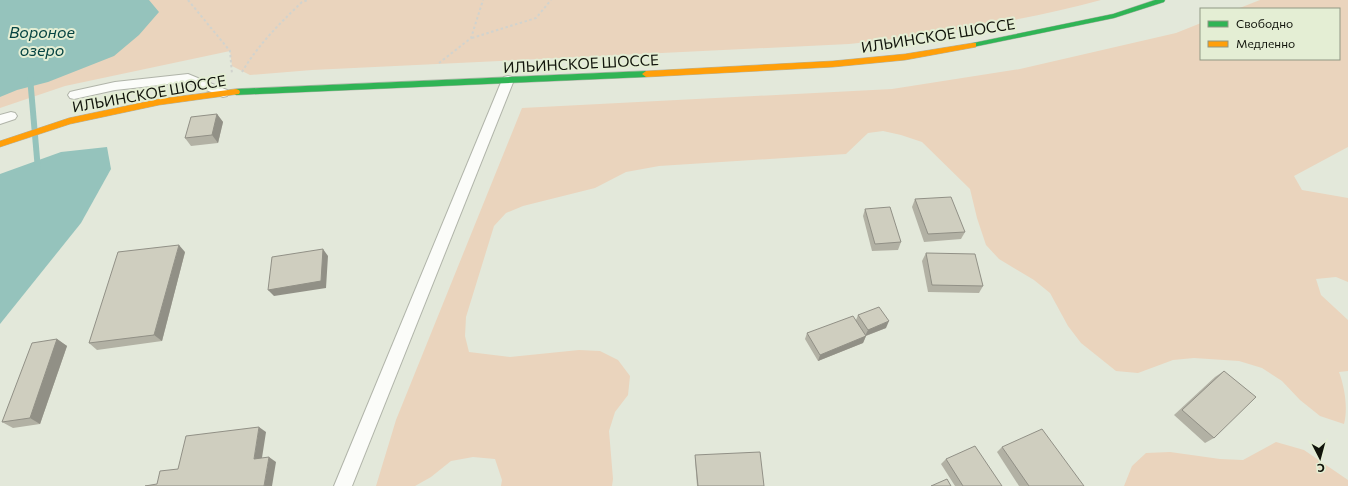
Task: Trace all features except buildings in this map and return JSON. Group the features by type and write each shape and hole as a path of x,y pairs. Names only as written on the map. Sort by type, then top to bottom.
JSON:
{"main road":[{"name":"ИЛЬИНСКОЕ ШОССЕ","path":"0,144 69,121 159,102 227,92 833,64 905,57 1012,38 1114,16 1162,0"}],"lane":[{"path":"74,95 115,86 188,78 227,92"},
{"path":"343,486 508,80"}],"path":[{"path":"188,0 230,51 227,92"},
{"path":"227,92 266,37 302,2 308,0"},
{"path":"471,38 483,0"},
{"path":"409,84 457,50 471,38 536,18 551,0"}],"shaded area":[{"path":"0,0 1101,0 1039,15 976,27 849,44 312,70 250,75 232,66 230,51 65,86 0,108"},
{"path":"1260,0 1348,0 1348,147 1294,176 1302,190 1348,198 1348,282 1336,277 1316,279 1321,295 1348,320 1348,371 1339,372 1345,398 1346,412 1344,424 1320,416 1300,400 1282,381 1262,368 1239,361 1194,358 1173,360 1138,373 1116,371 1081,343 1068,326 1050,293 1034,280 999,259 986,245 977,218 970,189 922,142 883,131 868,133 846,154 659,166 626,172 595,188 523,206 506,213 494,226 466,317 465,336 469,352 510,357 579,350 600,351 618,360 630,376 628,395 615,412 609,431 613,479 612,486 501,486 502,480 495,459 473,457 451,461 431,477 415,486 376,486 396,420 522,108 892,89 1020,69 1176,33 1200,23 1200,60 1340,60 1340,8 1240,8"},
{"path":"1276,442 1304,450 1348,480 1348,486 1124,486 1132,466 1146,453 1170,452 1220,459 1243,460"}],"water":[{"name":"Вороное озеро","path":"0,0 149,0 159,12 139,35 114,56 48,82 17,90 0,97"},
{"path":"107,147 111,169 81,223 0,324 0,174 61,152"}],"waterway":[{"path":"30,77 38,170"}],"traffic: fast":[{"path":"973,45 1114,16 1162,0"},
{"path":"236,92 646,74"}],"traffic: slow":[{"path":"646,74 833,64 905,57 973,45"},
{"path":"0,144 69,121 159,102 236,92"}]}
